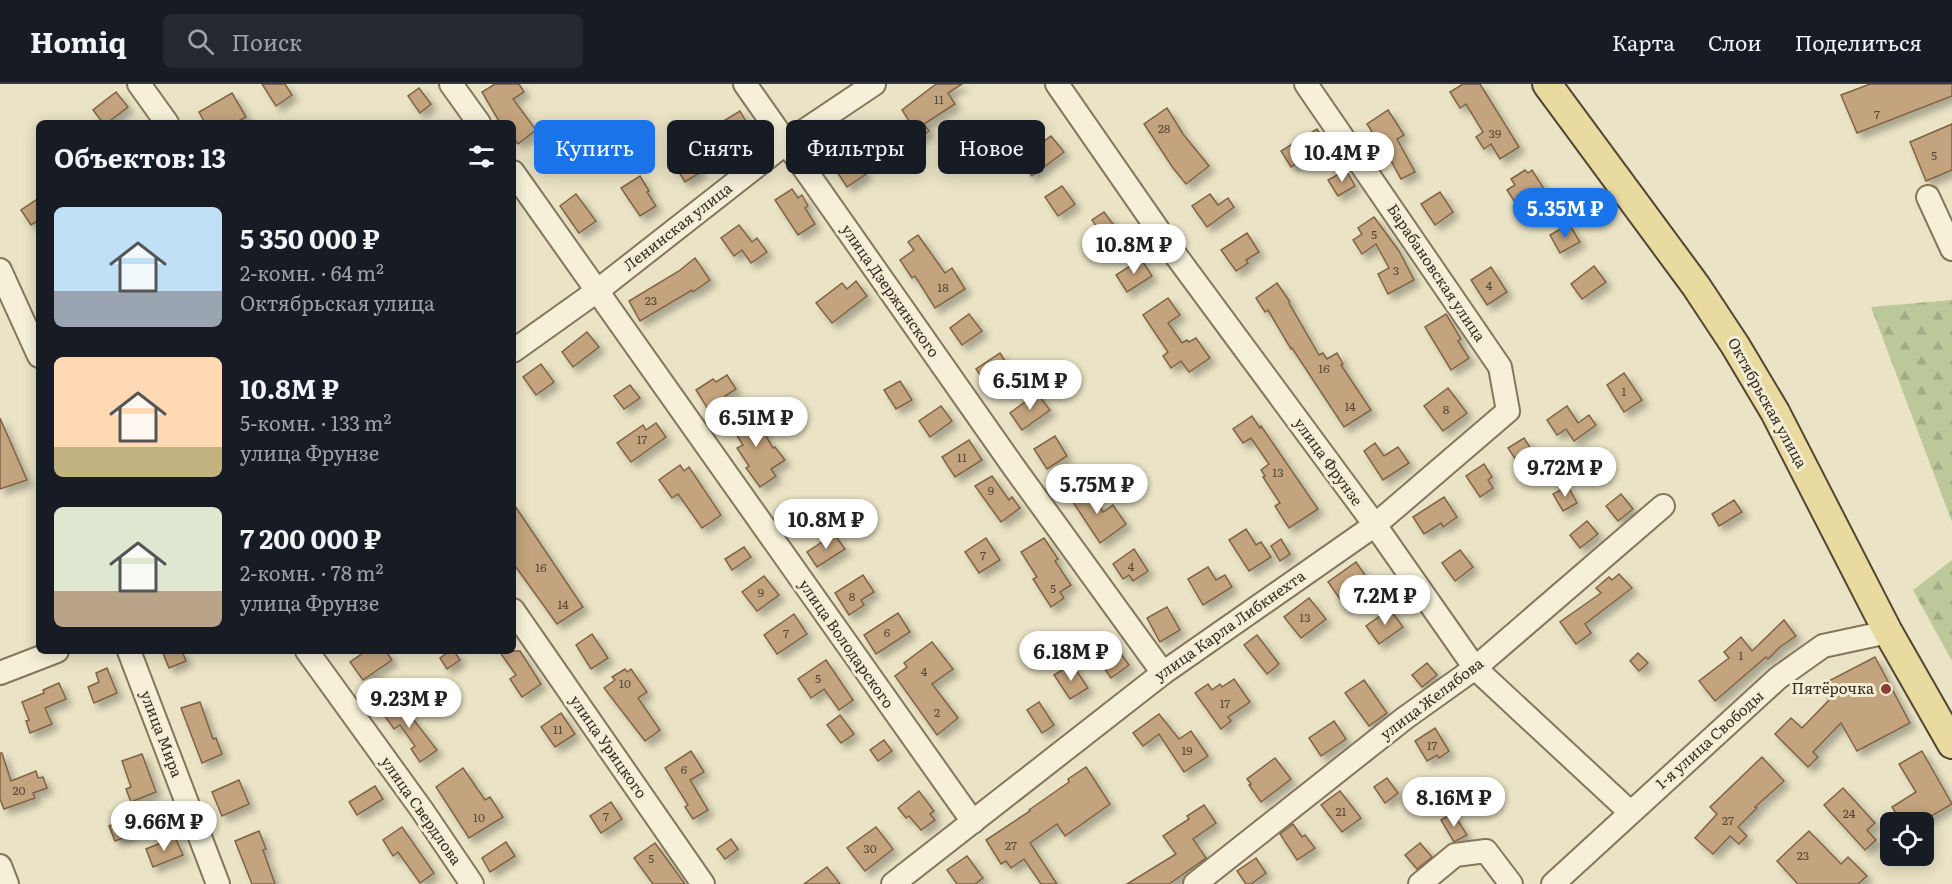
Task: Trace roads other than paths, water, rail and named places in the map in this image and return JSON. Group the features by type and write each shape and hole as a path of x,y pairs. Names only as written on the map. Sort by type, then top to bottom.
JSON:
{"main road":[{"name":"Октябрьская улица","path":"1553,86 1736,345 1775,412 1888,632 1952,744"}],"street":[{"path":"139,84 165,120"},
{"path":"451,84 477,120"},
{"name":"улица Дзержинского","path":"745,84 786,143"},
{"name":"Ленинская улица","path":"820,120 874,84"},
{"name":"улица Фрунзе","path":"1057,84 1178,257 1374,525 1475,668 1630,812"},
{"name":"Барабановская улица","path":"1306,84 1500,367 1508,411"},
{"name":"Ленинская улица","path":"516,349 597,291 786,143"},
{"name":"улица Дзержинского","path":"808,174 1013,466 1163,673"},
{"name":"улица Володарского","path":"516,176 973,822"},
{"path":"1928,197 1952,249"},
{"path":"0,270 36,349"},
{"name":"улица Карла Либкнехта","path":"893,884 1163,673 1374,525 1508,411"},
{"name":"улица Желябова","path":"1195,884 1405,718 1475,668 1663,507"},
{"name":"улица Урицкого","path":"516,614 703,884"},
{"name":"1-я улица Свободы","path":"1553,884 1778,678 1824,646 1888,632"},
{"path":"0,673 49,654"},
{"name":"улица Мира","path":"130,654 218,884"},
{"name":"улица Свердлова","path":"309,654 422,810 472,884"},
{"path":"1420,884 1455,855 1486,851 1511,884"},
{"path":"0,866 7,884"}],"place":[{"name":"Пятёрочка","path":"1886,689"}]}
